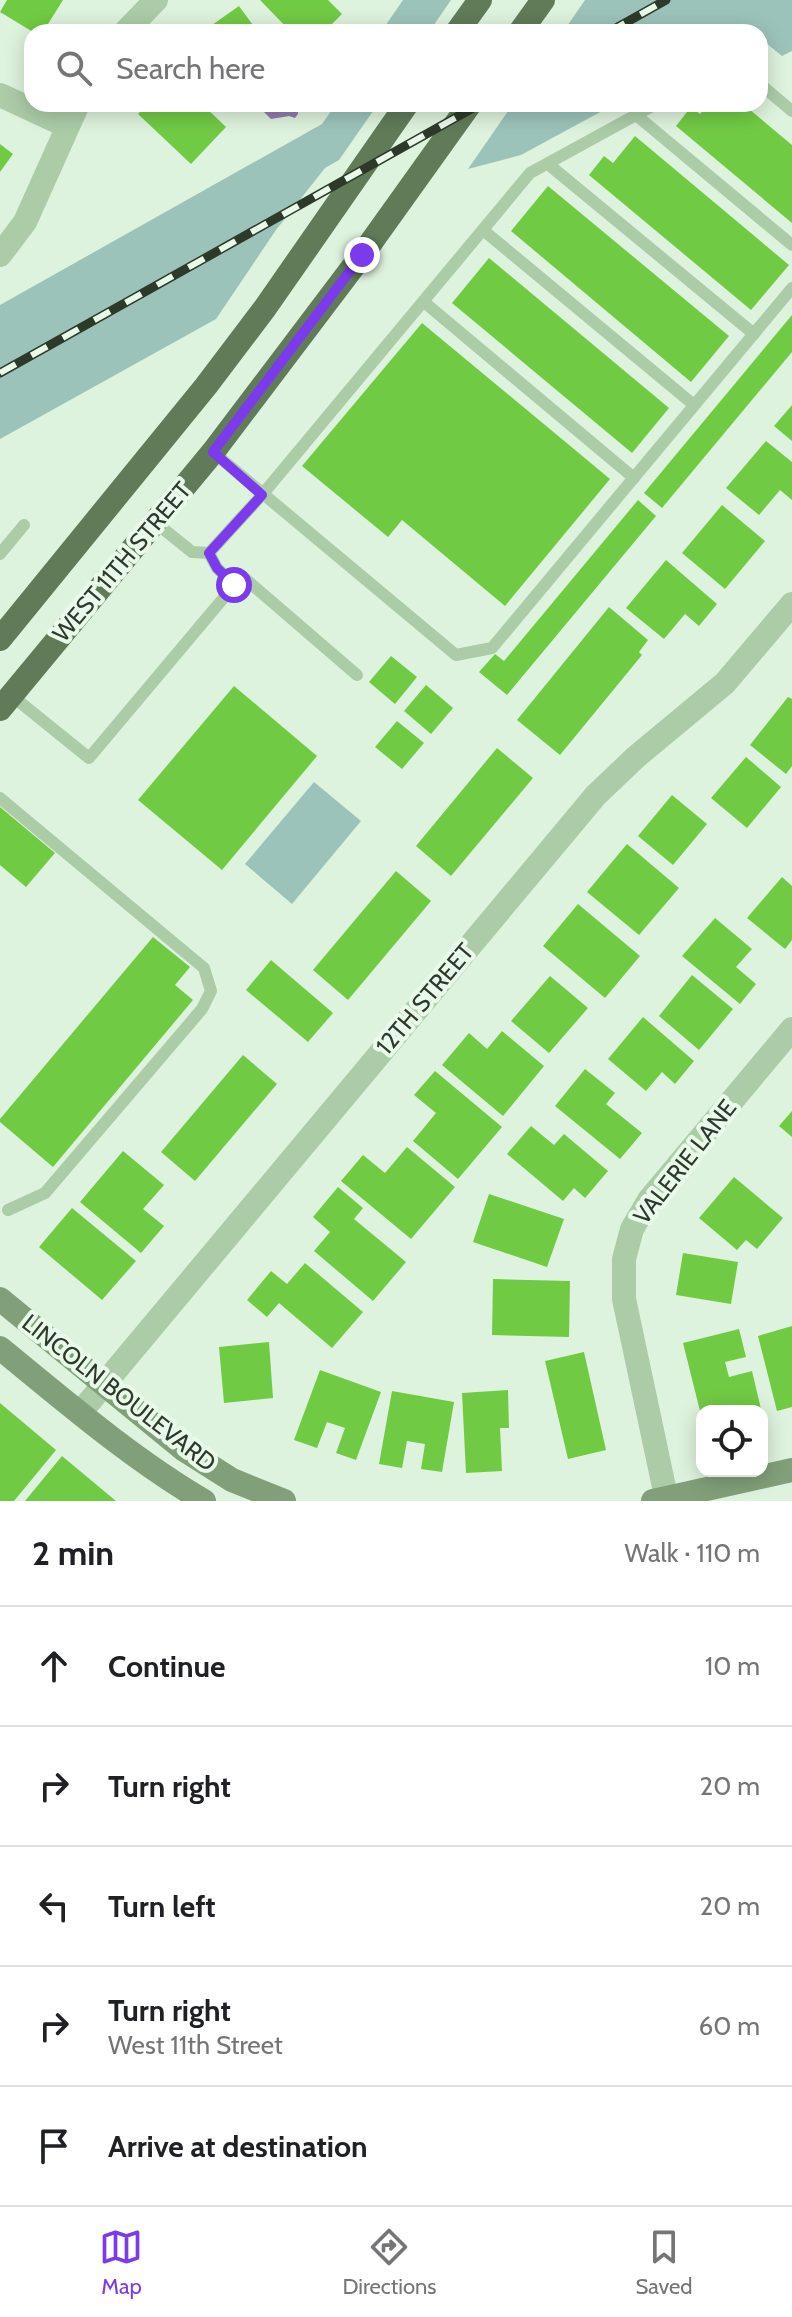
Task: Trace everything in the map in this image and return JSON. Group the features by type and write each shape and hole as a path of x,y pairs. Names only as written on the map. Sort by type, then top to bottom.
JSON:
{"main road":[{"path":"463,24 480,0"},
{"path":"526,24 543,0"},
{"name":"WEST 11TH STREET","path":"0,639 206,386 265,308 401,112"},
{"name":"WEST 11TH STREET","path":"6,702 213,452 362,255 464,112"}],"street":[{"path":"133,24 156,0"},
{"path":"0,95 24,102"},
{"path":"0,255 25,222 72,115"},
{"name":"12TH STREET","path":"80,1413 596,795 636,757 725,683 792,604"},
{"name":"VALERIE LANE","path":"662,1500 624,1299 624,1259 632,1229 649,1200 792,1029"},
{"name":"LINCOLN BOULEVARD","path":"0,1299 183,1449 232,1480 284,1501"},
{"name":"LINCOLN BOULEVARD","path":"0,1348 164,1477 204,1501"},
{"path":"662,1500 792,1470"}],"lane":[{"path":"768,91 792,111"},
{"path":"209,553 262,495 530,173 641,112"},
{"path":"636,115 792,245"},
{"path":"548,164 754,334"},
{"path":"483,230 694,405"},
{"path":"213,452 456,655 492,648 792,288"},
{"path":"424,302 634,478"},
{"path":"156,523 192,552 209,553"},
{"path":"0,554 24,525"},
{"path":"209,553 217,568 234,585"},
{"path":"6,702 89,758 242,576 357,675"},
{"path":"0,798 204,968 211,991 202,1009 45,1193 8,1210"}],"shaded area":[{"path":"403,0 451,0 434,24 386,24"},
{"path":"585,0 792,0 792,51 782,56 768,45 768,24 568,24"},
{"path":"264,112 298,112 295,118 271,119"},
{"path":"330,112 372,112 339,160 325,168 276,230 216,319 0,439 0,305 322,124"},
{"path":"507,112 600,112 521,155 468,169"},
{"path":"314,782 361,821 292,904 245,864"}],"building":[{"path":"7,0 63,0 48,24 24,24 24,27 0,12"},
{"path":"260,0 328,0 342,14 332,24 283,24"},
{"path":"239,6 252,24 213,24"},
{"path":"210,112 226,127 191,164 138,114"},
{"path":"687,112 753,112 792,145 792,223 676,126"},
{"path":"635,136 789,265 751,310 589,175 604,156 613,163"},
{"path":"0,144 13,154 0,172"},
{"path":"548,186 729,336 691,382 511,231"},
{"path":"489,258 669,408 632,453 452,303"},
{"path":"792,315 792,352 662,508 644,493"},
{"path":"422,323 610,479 505,606 402,520 388,537 302,466"},
{"path":"792,405 792,441 774,426"},
{"path":"766,441 792,462 792,500 780,490 759,515 726,488"},
{"path":"638,500 656,516 507,695 479,672 495,654 504,661"},
{"path":"722,505 765,541 725,589 682,553"},
{"path":"666,560 717,604 699,626 685,614 664,639 626,608"},
{"path":"609,607 648,640 639,652 642,655 560,755 517,720"},
{"path":"391,656 417,677 395,704 369,682"},
{"path":"426,685 453,708 431,734 404,711"},
{"path":"234,686 317,756 222,870 138,800"},
{"path":"788,697 792,699 792,766 786,774 750,745"},
{"path":"397,721 424,743 402,769 375,747"},
{"path":"497,748 533,778 451,876 416,846"},
{"path":"746,757 781,787 747,828 711,798"},
{"path":"672,795 707,824 673,865 638,836"},
{"path":"0,807 55,853 26,887 0,865"},
{"path":"627,844 679,888 639,935 587,892"},
{"path":"396,871 431,901 348,1000 313,970"},
{"path":"782,877 792,886 792,940 785,949 747,918"},
{"path":"578,904 640,956 605,998 543,946"},
{"path":"715,918 752,949 736,967 756,984 740,1004 682,956"},
{"path":"153,937 190,967 175,985 193,1000 53,1167 0,1119"},
{"path":"271,960 333,1013 308,1042 246,990"},
{"path":"692,975 733,1009 699,1050 659,1016"},
{"path":"550,976 588,1008 549,1053 511,1021"},
{"path":"643,1017 694,1061 675,1084 662,1072 646,1091 608,1059"},
{"path":"502,1031 544,1066 503,1116 442,1065 469,1033 487,1049"},
{"path":"243,1055 277,1084 195,1181 161,1152"},
{"path":"585,1069 615,1093 606,1104 642,1133 620,1159 555,1106"},
{"path":"435,1071 502,1127 458,1179 413,1141 436,1113 414,1095"},
{"path":"792,1111 792,1137 779,1126"},
{"path":"531,1126 554,1145 564,1134 608,1171 585,1198 574,1188 563,1201 507,1154"},
{"path":"407,1147 455,1187 411,1239 341,1181 363,1155 385,1173"},
{"path":"123,1151 164,1185 143,1209 164,1226 141,1253 80,1202"},
{"path":"734,1177 783,1218 757,1249 746,1240 737,1250 699,1218"},
{"path":"338,1187 363,1208 354,1219 406,1262 373,1301 314,1251 330,1232 313,1217"},
{"path":"489,1194 564,1219 547,1267 473,1242"},
{"path":"72,1208 136,1261 102,1300 39,1247"},
{"path":"683,1253 738,1262 731,1304 676,1295"},
{"path":"305,1263 363,1312 332,1348 279,1303 267,1317 247,1300 271,1271 287,1284"},
{"path":"493,1279 570,1281 569,1337 492,1335"},
{"path":"792,1326 792,1407 777,1411 758,1336"},
{"path":"739,1329 746,1357 725,1362 729,1377 752,1371 760,1405 698,1405 683,1343"},
{"path":"269,1342 273,1398 224,1403 219,1347"},
{"path":"584,1352 606,1450 568,1459 545,1361"},
{"path":"320,1370 381,1392 356,1460 336,1453 345,1428 327,1422 317,1448 294,1440"},
{"path":"508,1390 509,1428 500,1428 502,1471 466,1473 462,1393"},
{"path":"392,1391 454,1402 442,1472 421,1469 425,1444 407,1441 402,1468 379,1464"},
{"path":"0,1403 56,1450 14,1501 0,1501"},
{"path":"62,1456 116,1501 25,1501"}],"railway":[{"path":"623,24 666,0"},
{"path":"0,373 466,112"}],"route":[{"path":"234,585 217,568 209,553 262,495 213,452 362,255"}]}
